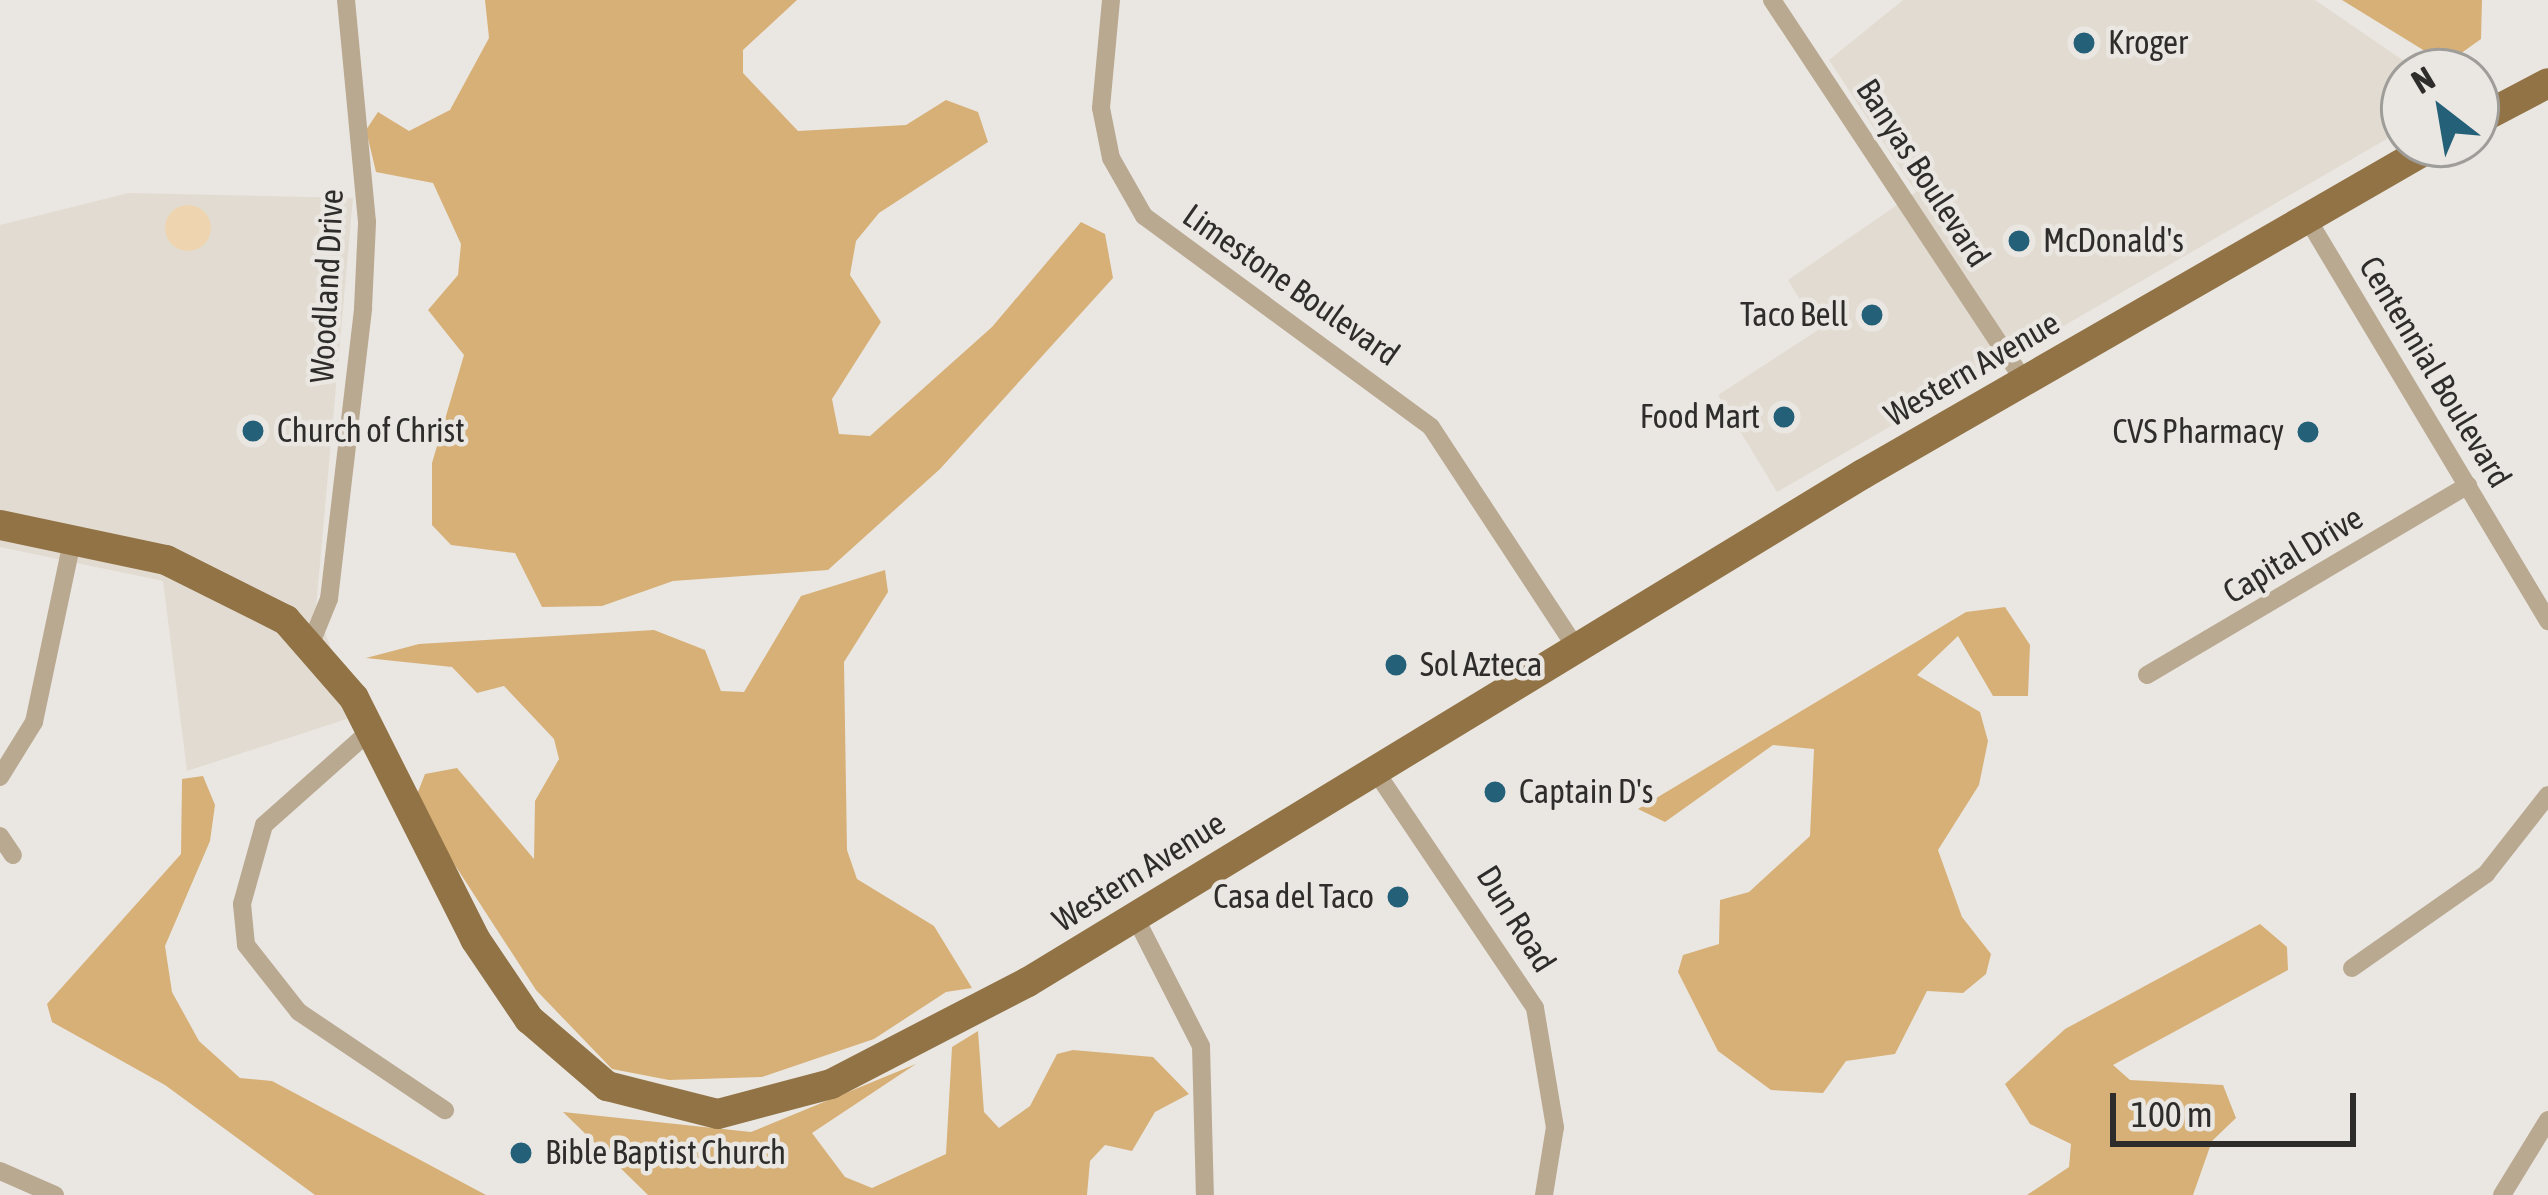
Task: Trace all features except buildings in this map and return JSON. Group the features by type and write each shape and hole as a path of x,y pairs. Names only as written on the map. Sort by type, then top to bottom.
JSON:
{"main road":[{"path":"2500,108 2548,83"},
{"name":"Western Avenue","path":"0,525 219,579 311,643 371,730 475,939 529,1019 644,1104 718,1114 831,1084 1135,917 1575,646 2023,380 2394,168"}],"street":[{"name":"Woodland Drive","path":"311,643 329,599 363,308 346,0"},
{"name":"Limestone Boulevard","path":"1111,0 1101,108 1111,158 1144,216 1431,428 1575,646"},
{"name":"Banyas Boulevard","path":"1772,0 2023,380"},
{"name":"Centennial Boulevard","path":"2306,218 2548,621"},
{"name":"Capital Drive","path":"2147,676 2468,485"},
{"path":"0,777 34,722 72,542"},
{"path":"371,730 264,825 247,875 246,945 299,1012 445,1110"},
{"name":"Dun Road","path":"1373,769 1466,891 1535,1008 1555,1127 1544,1195"},
{"path":"2352,968 2486,874 2548,795"},
{"path":"0,836 14,855"},
{"path":"1135,917 1202,1046 1205,1195"},
{"path":"2502,1195 2548,1120"},
{"path":"0,1171 55,1195"}],"shaded area":[{"path":"485,0 797,0 743,50 743,73 798,131 906,125 946,100 978,112 988,142 879,213 856,241 850,275 881,322 832,399 839,434 870,436 992,327 1081,222 1105,234 1113,278 940,469 828,570 673,581 602,606 542,607 515,553 451,545 432,525 432,463 464,355 428,310 458,275 461,244 433,183 376,172 366,130 378,112 409,131 450,110 489,38"},
{"path":"1903,0 2315,0 2385,48 2380,48 2380,143 1777,492 1718,395 1818,330 1788,280 1916,192 1829,60"},
{"path":"2342,0 2482,0 2481,39 2468,48 2420,48"},
{"path":"129,193 353,198 316,608 356,716 187,771 163,581 0,547 0,225"},
{"path":"188,205 204,212 211,228 204,244 188,251 172,244 165,228 172,212"},
{"path":"885,570 888,592 844,662 847,850 857,879 934,926 972,988 946,992 874,1039 762,1077 669,1080 612,1069 536,990 414,802 425,774 457,768 534,859 535,801 559,759 554,739 504,686 477,693 452,667 366,658 419,644 654,630 705,650 721,691 744,692 801,596"},
{"path":"2005,607 2030,645 2028,696 1993,696 1958,636 1917,675 1980,712 1988,741 1979,785 1938,850 1962,917 1991,954 1986,974 1963,993 1927,991 1895,1054 1846,1061 1823,1093 1771,1090 1718,1051 1678,972 1683,955 1719,944 1720,900 1749,892 1810,836 1814,749 1773,745 1665,822 1638,809 1966,612"},
{"path":"203,776 215,805 210,841 165,946 172,992 199,1041 240,1078 272,1081 486,1195 315,1195 165,1085 52,1022 47,1004 181,854 182,779"},
{"path":"2260,924 2287,947 2288,970 2113,1065 2130,1080 2223,1085 2236,1118 2212,1141 2193,1195 2027,1195 2069,1167 2071,1144 2030,1124 2005,1084 2065,1029"},
{"path":"978,1031 984,1112 999,1128 1030,1106 1057,1054 1073,1050 1153,1057 1189,1094 1155,1112 1132,1151 1105,1145 1090,1161 1087,1195 648,1195 563,1112 751,1132 916,1064 812,1133 845,1177 872,1188 946,1154 952,1047"}],"place":[{"name":"Kroger","path":"2084,43"},
{"name":"McDonald's","path":"2019,241"},
{"name":"Taco Bell","path":"1872,315"},
{"name":"Food Mart","path":"1784,417"},
{"name":"Church of Christ","path":"253,431"},
{"name":"CVS Pharmacy","path":"2308,432"},
{"name":"Sol Azteca","path":"1396,665"},
{"name":"Captain D's","path":"1495,792"},
{"name":"Casa del Taco","path":"1398,897"},
{"name":"Bible Baptist Church","path":"521,1153"}]}
